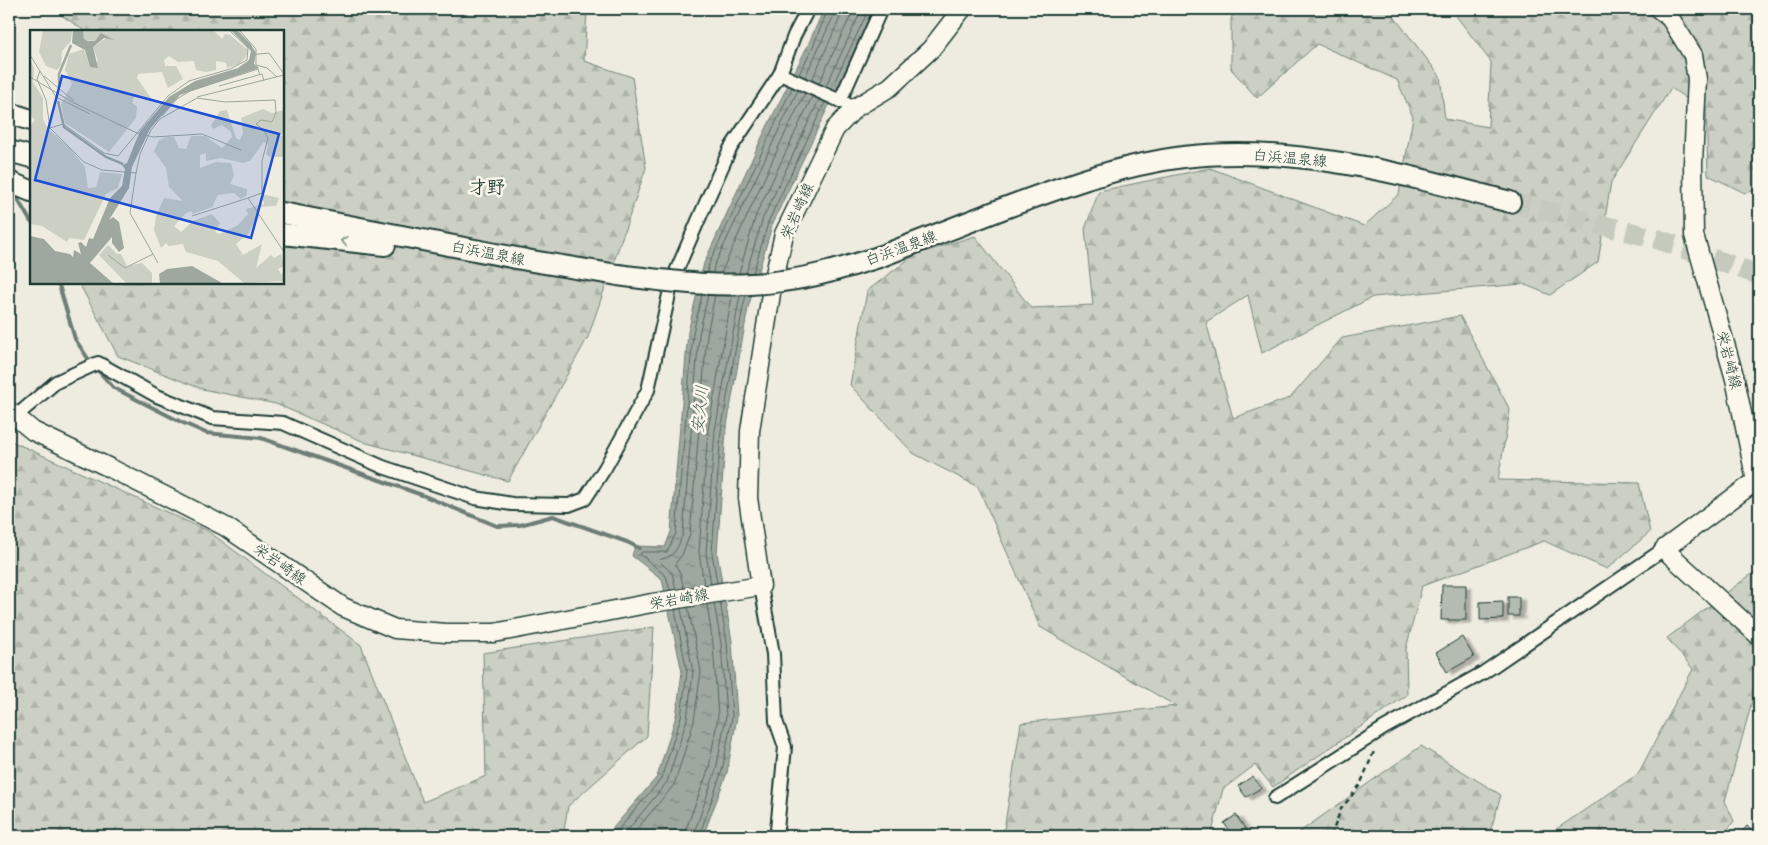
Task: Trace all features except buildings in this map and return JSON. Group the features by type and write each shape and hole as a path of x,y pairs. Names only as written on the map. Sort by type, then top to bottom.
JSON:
{"main road":[{"name":"栄岩崎線","path":"12,414 33,431 226,527 342,607 395,629 446,634 494,633 652,603 761,586 748,498 750,431 772,287 784,234 848,105 890,87 931,49 962,9"},
{"name":"栄岩崎線","path":"1659,9 1670,18 1693,55 1697,79 1693,163 1694,235 1735,379 1756,481 1664,549"},
{"path":"9,113 30,120"},
{"path":"9,151 30,157"},
{"name":"白浜温泉線","path":"284,213 532,261 618,275 684,282 746,284 780,282 810,277 879,257 1072,183 1147,163 1184,157 1259,154 1340,163 1422,179 1510,202"},
{"path":"9,182 30,191"},
{"path":"284,207 426,241"},
{"path":"284,234 532,261"},
{"path":"1664,549 1759,636"}],"street":[{"path":"12,414 56,382 98,363 157,396 212,418 283,423 383,467 475,498 512,504 569,505 585,498 605,468 648,390 672,281 711,190 730,149 783,76 794,36 808,9"},
{"path":"783,76 848,105 881,9"},
{"path":"1275,798 1384,728 1484,673 1664,549"},
{"path":"761,586 773,654 776,721 785,747 778,836"}],"path":[{"path":"1331,836 1341,809 1360,785 1384,728"}],"green space":[{"path":"52,9 594,9 587,12 584,61 632,77 646,168 588,337 508,481 367,443 276,404 202,389 118,356 80,284 284,284 284,30 84,30"},
{"path":"1235,9 1388,9 1440,76 1445,119 1488,127 1491,62 1454,13 1453,9 1759,9 1759,189 1745,193 1708,175 1706,106 1687,99 1671,88 1611,182 1598,262 1550,295 1523,284 1373,297 1262,353 1248,295 1206,322 1233,418 1290,398 1342,338 1460,316 1510,410 1498,480 1639,483 1650,532 1607,569 1544,541 1422,586 1406,649 1407,695 1273,787 1255,765 1223,789 1211,836 1003,836 1021,723 1176,706 1040,627 978,487 913,453 850,385 867,291 914,255 975,236 1031,308 1093,305 1085,229 1099,191 1210,168 1364,226 1399,194 1413,117 1397,80 1317,44 1257,98 1231,69 1231,19"},
{"path":"9,440 208,531 361,645 423,802 486,776 483,653 654,627 647,736 568,806 563,836 9,836"},
{"path":"1759,572 1759,599 1751,602 1759,622 1759,692 1754,694 1725,801 1734,821 1723,836 1549,836 1552,832 1638,774 1693,669 1667,638 1750,575"},
{"path":"1421,746 1501,795 1489,836 1294,836"}],"water":[{"name":"安久川","path":"824,9 875,9 773,222 748,308 726,431 717,553 732,641 737,717 727,773 703,836 612,836 613,828 657,777 676,716 682,672 662,579 632,556 635,546 665,547 671,532 688,332 704,263"}],"waterway":[{"path":"14,193 30,220"},
{"path":"59,284 75,339 91,363 114,388 181,422 206,433 261,438 422,495 497,526 520,525 553,516 639,548"}],"tunnel":[{"path":"1510,202 1654,238 1759,275"}],"district":[{"name":"才野","path":"487,187"}]}
